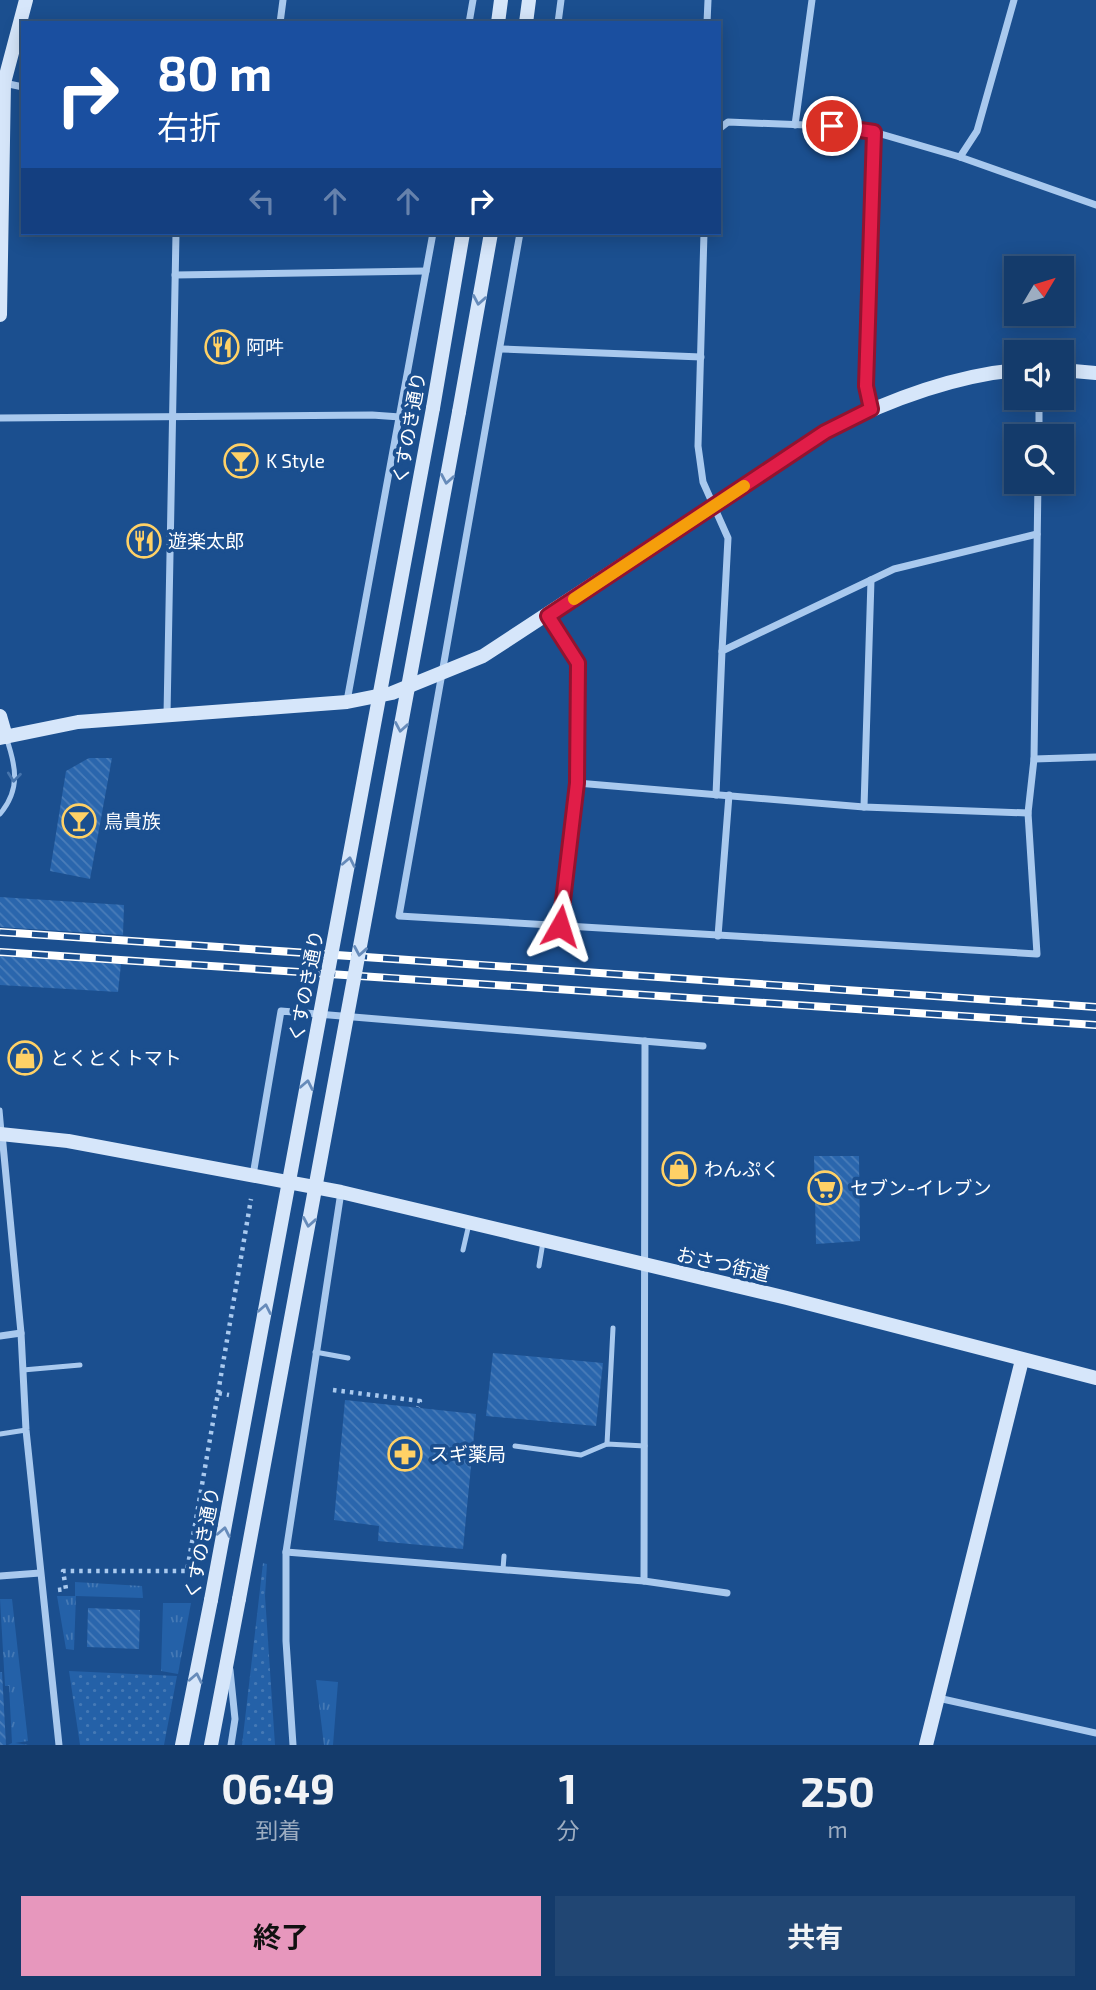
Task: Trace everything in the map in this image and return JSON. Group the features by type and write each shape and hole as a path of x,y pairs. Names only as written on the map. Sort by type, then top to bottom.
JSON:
{"main road":[{"path":"0,315 2,82 26,0"},
{"path":"498,21 500,0"},
{"path":"526,21 530,0"},
{"name":"くすのき通り","path":"182,1745 433,408 463,235"},
{"path":"211,1745 491,235"},
{"path":"1074,371 1096,373"},
{"path":"0,716 3,738 78,722 347,702 392,694 483,656 548,616 825,432 871,409 964,379 1004,372"},
{"name":"おさつ街道","path":"1,1134 68,1141 341,1192 787,1298 1096,1378"},
{"path":"926,1745 1022,1360"}],"street":[{"path":"280,21 283,0"},
{"path":"469,21 473,0"},
{"path":"558,21 561,0"},
{"path":"706,21 708,0"},
{"path":"795,125 812,0"},
{"path":"960,157 977,131 1014,0"},
{"path":"2,82 21,87"},
{"path":"721,127 728,122 832,126 874,132 960,157 1096,205"},
{"path":"871,409 866,386 874,132"},
{"path":"167,716 176,235"},
{"path":"347,702 433,235"},
{"path":"520,235 399,916 1037,954 1028,813 1034,758 1038,494"},
{"path":"704,235 698,446 703,482 728,538 716,794"},
{"path":"175,275 426,271"},
{"path":"500,349 701,357"},
{"path":"0,418 400,417"},
{"path":"722,651 894,569 1037,534"},
{"path":"864,807 871,580"},
{"path":"548,616 578,663 577,783 560,926"},
{"path":"1034,758 1096,757"},
{"path":"577,783 864,807 1028,813"},
{"path":"718,936 729,795"},
{"path":"253,1177 281,1011 703,1045"},
{"path":"644,1580 645,1041"},
{"path":"1,1134 21,1333 26,1430 59,1745"},
{"path":"293,1745 285,1641 286,1552 341,1192"},
{"path":"0,1336 21,1333"},
{"path":"286,1552 644,1580 727,1593"},
{"path":"0,1576 40,1573"},
{"path":"229,1651 235,1719 231,1745"},
{"path":"938,1698 1096,1733"}],"lane":[{"path":"0,814 11,801 17,768 3,738"},
{"path":"0,1110 1,1134"},
{"path":"463,1250 469,1224"},
{"path":"539,1266 543,1242"},
{"path":"607,1444 613,1328"},
{"path":"315,1352 348,1358"},
{"path":"23,1370 80,1365"},
{"path":"0,1434 26,1430"},
{"path":"514,1446 581,1455 607,1444 645,1446"},
{"path":"503,1569 504,1556"}],"path":[{"path":"57,1590 66,1589 63,1571 187,1570 251,1199"},
{"path":"333,1390 419,1401 418,1407"},
{"path":"218,1393 240,1397"}],"green space":[{"path":"263,1563 267,1564 265,1596 275,1745 242,1745"},
{"path":"75,1582 142,1586 143,1598 76,1596 74,1650 66,1649 57,1596 75,1596"},
{"path":"0,1599 12,1599 28,1741 15,1743 29,1745 8,1745 12,1743 9,1686 5,1686"},
{"path":"163,1603 191,1603 178,1674 161,1671"},
{"path":"69,1671 177,1676 164,1745 80,1745"},
{"path":"316,1680 338,1682 333,1745 324,1745"}],"building":[{"name":"鳥貴族","path":"89,758 112,758 90,879 50,871 66,771"},
{"path":"0,897 124,905 123,935 0,927"},
{"path":"0,956 121,964 118,992 0,985"},
{"path":"814,1156 859,1156 860,1241 816,1244"},
{"path":"493,1353 603,1363 596,1426 486,1416"},
{"path":"345,1400 476,1414 463,1549 378,1541 379,1526 334,1520"},
{"path":"88,1608 140,1610 139,1649 87,1647"},
{"path":"2,1672 6,1745 0,1745"}],"railway":[{"path":"0,932 1096,1007"},
{"path":"0,952 1096,1025"}],"slow traffic":[{"path":"574,599 744,486"}],"place":[{"name":"阿吽","path":"222,347"},
{"name":"K Style","path":"241,461"},
{"name":"遊楽太郎","path":"144,541"},
{"name":"鳥貴族","path":"79,821"},
{"name":"とくとくトマト","path":"25,1058"},
{"name":"わんぷく","path":"679,1169"},
{"name":"セブン-イレブン","path":"825,1188"},
{"name":"スギ薬局","path":"405,1454"}],"route":[{"path":"560,926 577,783 578,663 548,616 825,432 871,409 866,386 874,132 832,126"}]}
